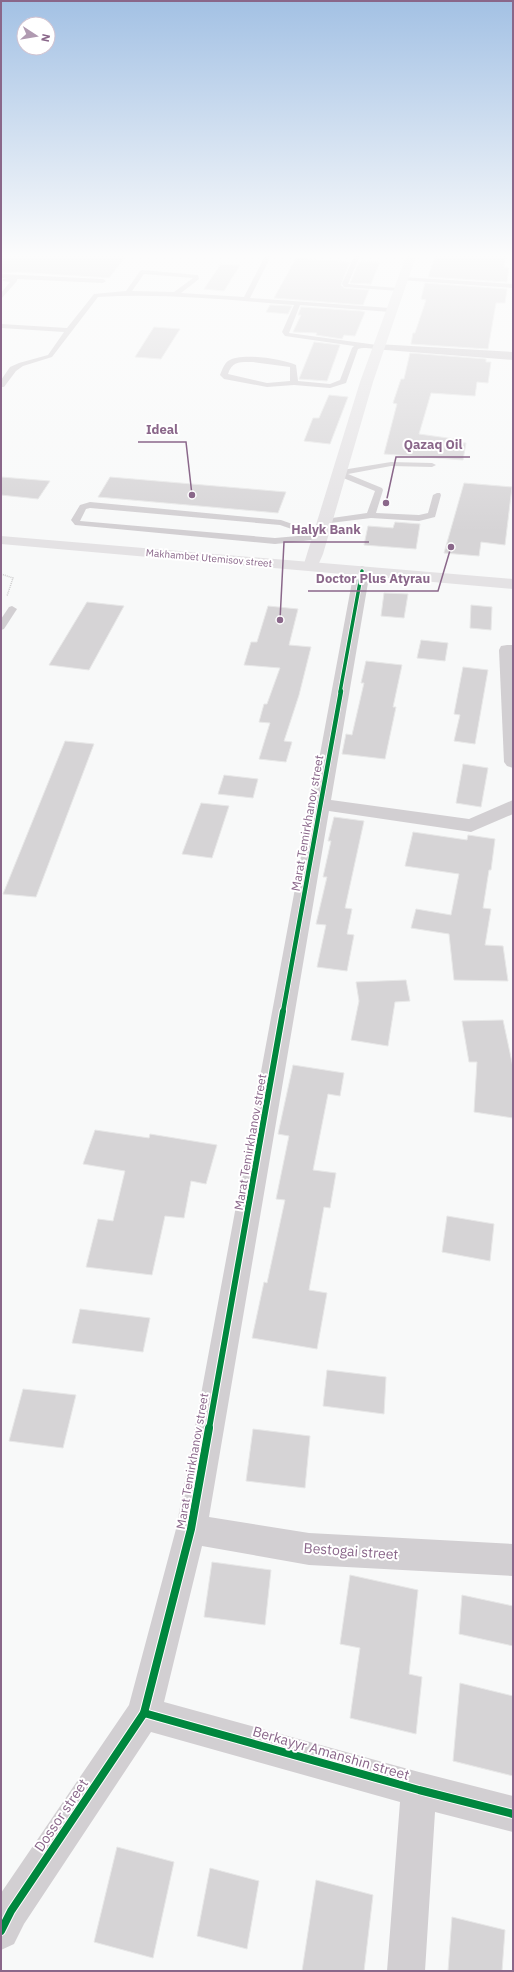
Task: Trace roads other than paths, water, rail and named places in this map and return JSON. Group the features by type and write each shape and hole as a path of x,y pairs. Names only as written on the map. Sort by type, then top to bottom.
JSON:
{"street":[{"path":"311,567 322,536 339,473 377,348"},
{"path":"393,348 513,356"},
{"name":"Makhambet Utemisov street","path":"1,540 513,584"},
{"name":"Marat Temirkhanov street","path":"144,1713 191,1529 362,571"},
{"path":"510,650 513,762"},
{"path":"320,804 471,826 513,806"},
{"name":"Bestogai street","path":"191,1529 309,1549 513,1560"},
{"name":"Berkayyr Amanshin street","path":"144,1713 419,1790 513,1814"},
{"name":"Dossor street","path":"1,1931 11,1911 144,1713"},
{"path":"406,1971 419,1790"}],"lane":[{"path":"1,386 13,368 21,364 50,356 56,348"},
{"path":"294,383 294,366 284,363 231,362 224,375 227,377 260,384 294,383 330,386 343,381 355,348"},
{"path":"339,473 391,464 432,465"},
{"path":"339,473 378,490 371,515"},
{"path":"325,522 371,515 419,518 427,517 432,515 437,495"},
{"path":"90,505 281,523 322,536 275,541 78,523 75,520 83,507 90,505"},
{"path":"1,627 12,609"}],"place":[{"name":"Ideal","path":"192,495"},
{"name":"Qazaq Oil","path":"386,503"},
{"name":"Doctor Plus Atyrau","path":"451,547"},
{"name":"Halyk Bank","path":"280,620"}]}
